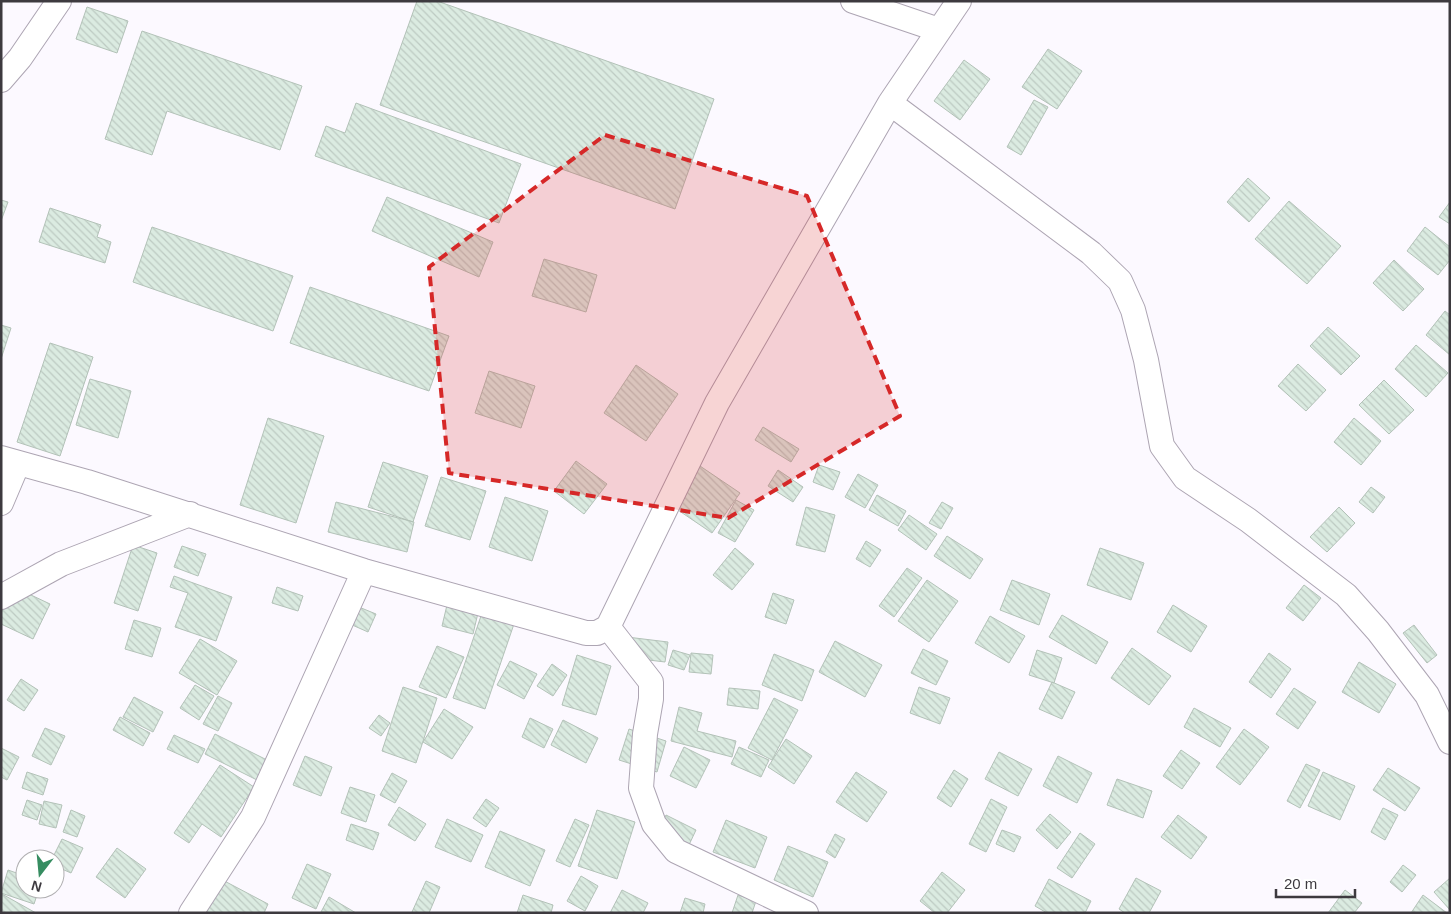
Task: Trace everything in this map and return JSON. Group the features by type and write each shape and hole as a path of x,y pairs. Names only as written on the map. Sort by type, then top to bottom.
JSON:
{"street":[{"path":"1,80 20,58 59,1"},
{"path":"853,1 939,30"},
{"path":"1,503 10,461 87,482 190,514 364,571 586,633 597,633 608,627 717,403 890,103 959,1"},
{"path":"890,103 1091,253 1120,281 1133,310 1146,360 1162,446 1186,478 1248,520 1346,594 1378,631 1427,695 1450,742"},
{"path":"1,597 61,564 190,514"},
{"path":"191,913 253,817 364,571"},
{"path":"608,627 651,682 651,699 645,734 641,788 654,824 676,851 806,913"}],"highlighted area":[{"path":"605,135 807,196 900,416 728,518 449,473 429,267"}],"building":[{"path":"417,1 437,1 714,99 675,209 380,105"},
{"path":"87,7 128,21 117,53 76,39"},
{"path":"142,31 302,86 280,150 167,111 152,155 105,139"},
{"path":"1048,49 1082,71 1057,109 1022,87"},
{"path":"964,60 990,79 960,120 934,101"},
{"path":"1034,100 1048,107 1021,155 1007,147"},
{"path":"356,103 521,164 499,223 315,156 326,126 345,133"},
{"path":"1248,178 1270,198 1249,222 1227,202"},
{"path":"387,197 493,242 479,277 372,231"},
{"path":"1,200 8,202 1,221"},
{"path":"1289,201 1341,246 1307,284 1255,239"},
{"path":"1450,202 1450,224 1439,217"},
{"path":"50,208 101,225 97,237 111,242 105,263 39,242"},
{"path":"152,227 293,276 273,331 133,282"},
{"path":"1425,227 1450,247 1450,260 1438,275 1407,251"},
{"path":"544,259 597,275 586,312 532,296"},
{"path":"1394,260 1424,289 1403,311 1373,283"},
{"path":"310,287 449,336 429,391 290,343"},
{"path":"1445,311 1450,315 1450,355 1426,335"},
{"path":"1,325 11,328 1,359"},
{"path":"1328,327 1360,356 1341,375 1310,346"},
{"path":"50,343 93,357 60,456 17,442"},
{"path":"1416,345 1448,373 1426,397 1395,369"},
{"path":"1298,364 1326,390 1306,411 1278,386"},
{"path":"636,365 678,394 646,441 604,413"},
{"path":"489,371 535,386 521,428 475,413"},
{"path":"90,379 131,391 118,438 76,425"},
{"path":"1384,380 1414,410 1389,434 1359,405"},
{"path":"268,418 324,436 296,523 240,505"},
{"path":"1354,418 1381,441 1361,465 1334,442"},
{"path":"763,427 799,449 791,462 755,440"},
{"path":"576,461 607,484 584,514 554,491"},
{"path":"383,462 428,476 413,522 368,507"},
{"path":"697,464 740,493 712,533 669,504"},
{"path":"819,465 840,472 833,490 813,482"},
{"path":"778,470 803,487 793,502 768,486"},
{"path":"858,474 878,485 865,508 845,497"},
{"path":"441,477 486,491 470,540 425,526"},
{"path":"1371,487 1385,497 1373,513 1359,502"},
{"path":"877,495 906,511 898,526 869,510"},
{"path":"505,497 548,511 532,561 489,547"},
{"path":"736,500 754,510 735,542 718,533"},
{"path":"336,502 414,522 407,552 328,532"},
{"path":"942,502 953,508 941,529 929,523"},
{"path":"806,507 835,515 825,552 796,545"},
{"path":"1339,507 1355,523 1327,552 1310,537"},
{"path":"909,515 937,534 926,550 898,530"},
{"path":"947,536 983,559 970,579 934,556"},
{"path":"866,541 881,550 870,567 856,559"},
{"path":"133,545 157,553 138,611 114,603"},
{"path":"182,546 206,554 198,576 174,567"},
{"path":"735,548 754,564 732,590 713,575"},
{"path":"1100,548 1144,563 1131,600 1087,585"},
{"path":"907,568 922,578 894,617 879,606"},
{"path":"174,576 232,597 216,641 175,627 188,593 170,587"},
{"path":"927,580 958,601 929,642 898,621"},
{"path":"1012,580 1050,594 1039,625 1000,610"},
{"path":"1304,585 1321,598 1303,621 1286,608"},
{"path":"14,587 50,604 33,639 1,624 1,613"},
{"path":"277,587 303,596 298,611 272,603"},
{"path":"773,593 794,600 786,624 765,617"},
{"path":"349,603 376,614 368,632 341,620"},
{"path":"447,605 478,613 473,634 442,626"},
{"path":"1173,605 1207,626 1191,652 1157,632"},
{"path":"483,610 515,621 485,709 453,698"},
{"path":"1062,615 1108,642 1096,664 1049,637"},
{"path":"990,616 1025,636 1009,663 975,643"},
{"path":"134,620 161,628 152,657 125,649"},
{"path":"1414,625 1437,655 1427,663 1403,633"},
{"path":"627,637 668,642 665,662 624,657"},
{"path":"200,639 237,661 217,695 179,673"},
{"path":"835,641 882,665 865,697 819,672"},
{"path":"437,646 464,657 446,698 419,687"},
{"path":"1132,648 1171,676 1149,705 1111,678"},
{"path":"923,649 948,661 936,685 911,673"},
{"path":"673,650 690,655 684,670 668,665"},
{"path":"1037,650 1062,658 1054,683 1029,675"},
{"path":"691,653 713,655 711,674 689,672"},
{"path":"1269,653 1291,669 1271,698 1249,682"},
{"path":"774,654 814,670 802,701 762,685"},
{"path":"577,655 611,666 596,715 562,705"},
{"path":"510,661 537,674 524,699 497,685"},
{"path":"1359,662 1396,684 1379,713 1342,692"},
{"path":"552,664 567,675 553,696 537,686"},
{"path":"21,679 38,690 24,711 7,700"},
{"path":"1052,682 1075,692 1062,719 1039,709"},
{"path":"195,685 214,696 199,720 180,708"},
{"path":"403,687 437,698 416,763 382,751"},
{"path":"919,687 950,698 940,724 910,713"},
{"path":"729,688 760,691 758,709 727,705"},
{"path":"1294,688 1316,702 1298,729 1276,714"},
{"path":"218,696 232,703 218,731 203,724"},
{"path":"134,697 163,712 153,732 123,717"},
{"path":"774,698 798,710 772,760 748,748"},
{"path":"679,707 702,713 697,731 736,741 732,757 671,741"},
{"path":"1194,708 1231,728 1220,747 1184,727"},
{"path":"444,709 473,727 452,759 423,742"},
{"path":"379,715 390,723 381,736 369,728"},
{"path":"120,717 150,733 143,746 113,730"},
{"path":"530,718 553,729 544,748 522,737"},
{"path":"563,720 598,738 586,763 551,745"},
{"path":"45,728 65,736 51,765 32,756"},
{"path":"629,729 666,741 657,772 619,760"},
{"path":"1244,729 1269,747 1240,785 1216,767"},
{"path":"215,734 267,760 257,780 205,754"},
{"path":"174,735 205,749 198,763 167,749"},
{"path":"786,739 812,756 794,784 768,767"},
{"path":"684,747 710,760 696,788 670,776"},
{"path":"739,747 769,760 761,777 731,764"},
{"path":"1,748 19,757 7,780 1,777"},
{"path":"1181,750 1200,763 1182,789 1163,776"},
{"path":"999,752 1032,769 1018,796 985,779"},
{"path":"305,756 332,767 321,796 293,785"},
{"path":"1058,756 1092,773 1077,803 1043,786"},
{"path":"1306,764 1320,770 1300,808 1287,801"},
{"path":"220,765 254,787 221,837 202,824 189,843 174,833"},
{"path":"1388,768 1420,788 1405,811 1373,790"},
{"path":"954,770 968,779 951,807 937,798"},
{"path":"27,772 48,779 43,795 22,788"},
{"path":"856,772 887,792 867,822 836,802"},
{"path":"1323,772 1355,786 1340,820 1308,806"},
{"path":"392,773 407,781 395,803 380,795"},
{"path":"1117,779 1152,791 1143,818 1107,805"},
{"path":"350,787 375,795 366,822 341,813"},
{"path":"486,799 499,808 486,827 473,818"},
{"path":"991,799 1007,807 986,852 969,844"},
{"path":"27,800 42,805 37,820 22,815"},
{"path":"44,801 62,805 56,828 39,824"},
{"path":"399,807 426,824 415,841 388,825"},
{"path":"1383,808 1398,815 1385,840 1371,832"},
{"path":"71,810 85,816 77,837 63,832"},
{"path":"597,810 635,822 617,879 578,866"},
{"path":"1050,814 1071,832 1057,849 1036,830"},
{"path":"666,815 696,830 688,847 658,831"},
{"path":"1178,815 1207,837 1191,859 1161,837"},
{"path":"447,819 483,835 471,862 435,847"},
{"path":"575,819 589,825 570,867 556,861"},
{"path":"726,820 767,837 755,868 713,852"},
{"path":"351,824 379,833 373,850 346,840"},
{"path":"1002,830 1021,837 1014,852 996,844"},
{"path":"500,831 545,850 530,886 485,867"},
{"path":"1080,833 1095,844 1072,878 1057,868"},
{"path":"835,834 845,839 835,858 826,852"},
{"path":"62,839 83,848 71,873 65,870 65,849 57,849"},
{"path":"788,846 828,862 813,897 774,880"},
{"path":"117,848 146,869 125,898 96,877"},
{"path":"307,864 331,874 316,909 292,898"},
{"path":"1403,865 1416,875 1402,892 1390,882"},
{"path":"8,870 15,872 15,898 1,893"},
{"path":"942,872 965,890 947,913 935,913 920,901"},
{"path":"215,876 268,904 264,913 196,913"},
{"path":"581,876 598,886 585,911 567,901"},
{"path":"1136,878 1161,891 1149,913 1125,913 1119,909"},
{"path":"1450,878 1450,910 1434,892"},
{"path":"1049,879 1091,901 1085,913 1047,913 1035,906"},
{"path":"426,881 440,887 429,913 414,913 412,912"},
{"path":"622,890 648,903 643,913 610,913"},
{"path":"1345,890 1362,903 1354,913 1328,913"},
{"path":"2,894 36,913 1,913"},
{"path":"523,895 553,905 551,913 517,913"},
{"path":"738,895 756,901 752,913 732,913"},
{"path":"1423,895 1447,913 1411,913"},
{"path":"329,897 356,913 321,912"},
{"path":"685,898 705,904 703,913 680,913"},
{"path":"19,899 36,899 34,904"}]}
